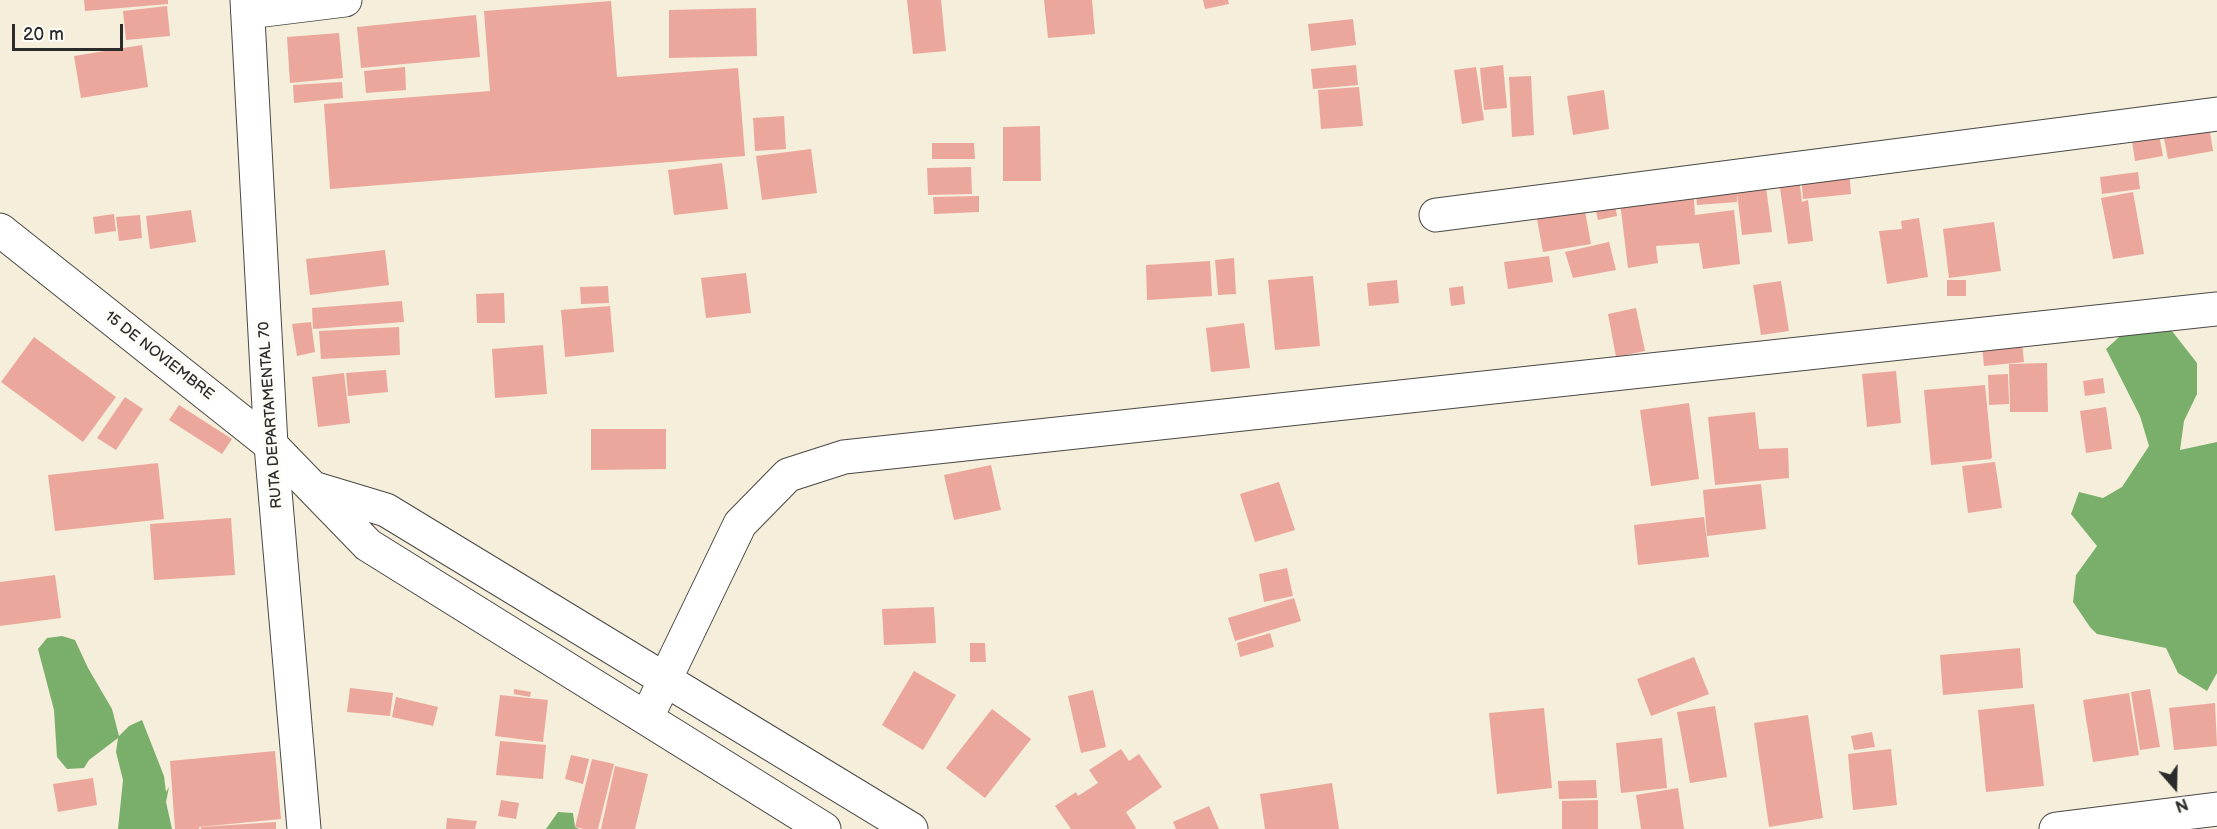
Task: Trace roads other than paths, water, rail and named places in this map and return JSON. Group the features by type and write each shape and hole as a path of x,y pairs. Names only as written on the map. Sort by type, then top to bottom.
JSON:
{"street":[{"path":"247,6 345,0"},
{"name":"RUTA DEPARTAMENTAL 70","path":"247,6 271,445 304,829"},
{"path":"1437,215 2217,114"},
{"name":"15 DE NOVIEMBRE","path":"0,230 271,445 368,545 824,829"},
{"path":"647,717 740,525 788,475 844,457 2217,309"},
{"path":"311,487 386,510 911,829"},
{"path":"2056,829 2217,809"}]}
